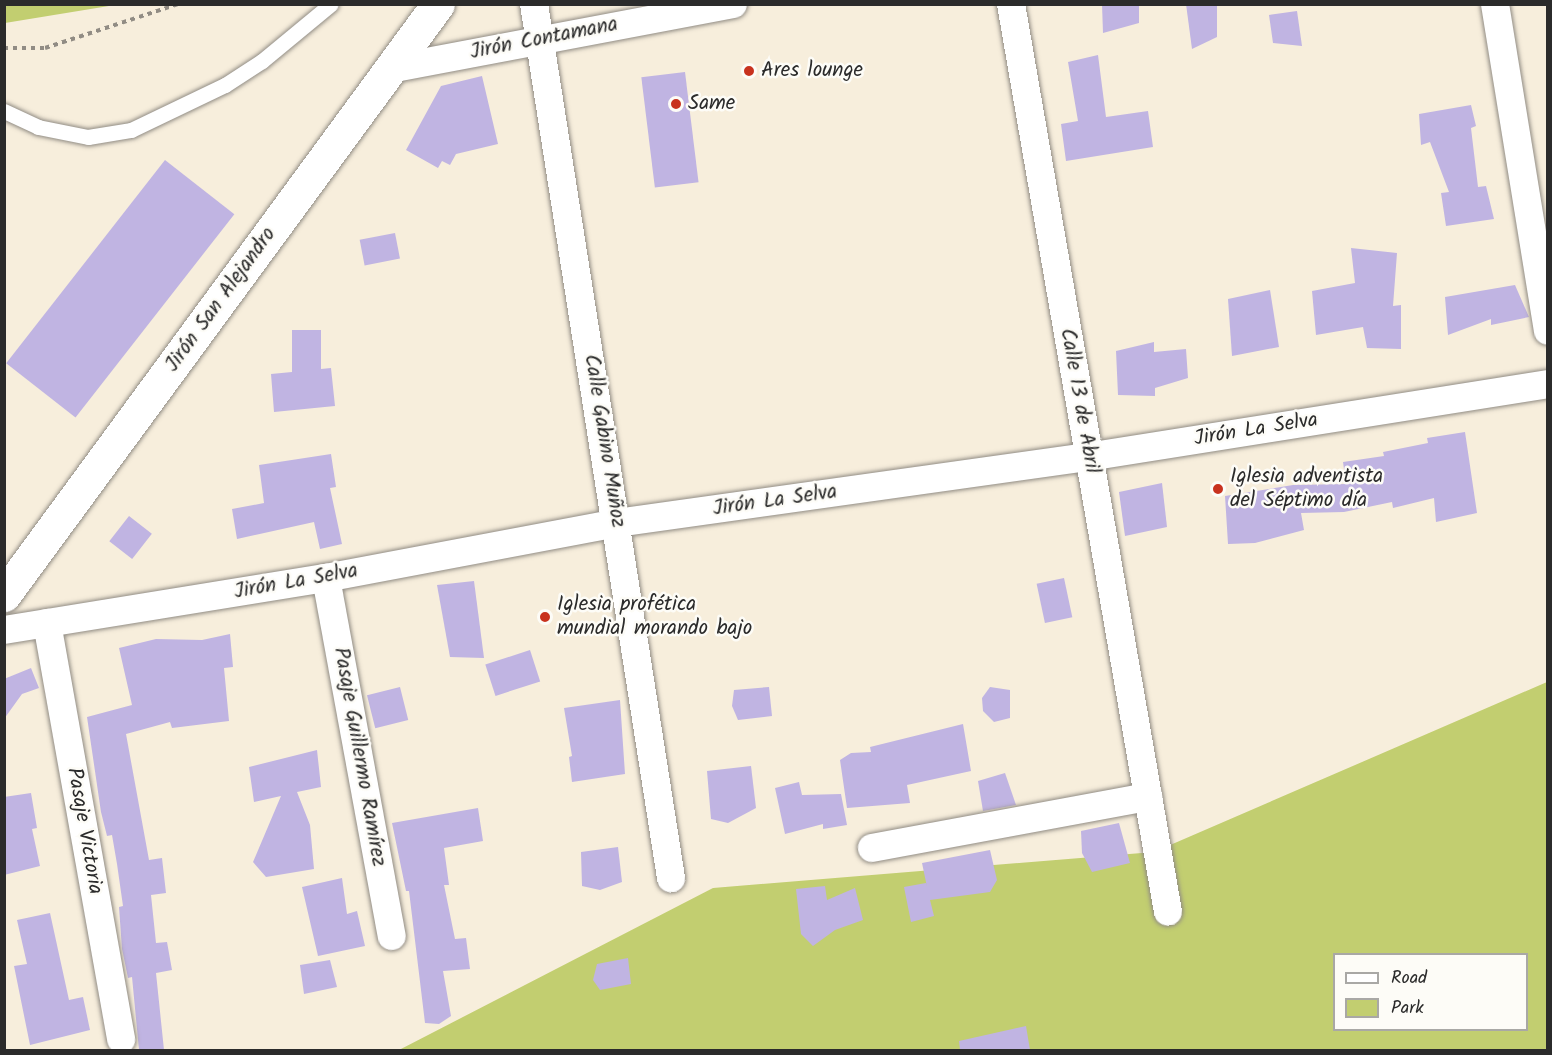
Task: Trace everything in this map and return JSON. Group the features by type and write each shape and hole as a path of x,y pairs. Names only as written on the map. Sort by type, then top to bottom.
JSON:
{"street":[{"name":"Jirón San Alejandro","path":"4,595 438,4"},
{"name":"Calle Gabino Muñoz","path":"534,4 671,878"},
{"name":"Jirón Contamana","path":"390,69 733,4"},
{"name":"Calle 13 de Abril","path":"1011,4 1168,912"},
{"path":"1495,4 1548,331"},
{"name":"Jirón La Selva","path":"4,630 326,578 616,523 1088,457 1548,384"},
{"name":"Pasaje Guillermo Ramírez","path":"326,578 392,936"},
{"name":"Pasaje Victoria","path":"47,623 121,1039"},
{"path":"872,848 1148,797"}],"lane":[{"path":"4,111 38,127 88,137 131,130 225,85 262,61 331,4"}],"path":[{"path":"4,48 45,48 178,4"}],"green space":[{"path":"5,4 115,4 115,5 5,23"},
{"path":"1547,682 1547,1050 399,1050 713,888 1154,852"}],"building":[{"path":"1102,4 1139,4 1139,23 1103,33"},
{"path":"1186,4 1217,4 1217,37 1192,49"},
{"path":"1297,11 1302,46 1273,43 1269,15"},
{"path":"1098,55 1106,117 1148,111 1153,147 1066,161 1061,124 1078,121 1068,62"},
{"path":"685,72 699,182 655,188 641,77"},
{"path":"482,76 498,144 456,154 450,165 442,161 438,168 406,150 441,86"},
{"path":"1471,105 1476,126 1471,128 1478,187 1486,186 1494,219 1446,226 1441,193 1449,192 1430,142 1421,145 1419,114"},
{"path":"165,160 234,214 76,417 6,363"},
{"path":"395,233 400,259 365,265 360,240"},
{"path":"1351,248 1397,253 1393,306 1401,305 1401,349 1367,348 1363,327 1316,335 1312,291 1355,283"},
{"path":"1515,285 1529,317 1491,325 1491,319 1448,335 1445,297"},
{"path":"1270,290 1279,347 1232,356 1228,299"},
{"path":"292,330 321,330 321,369 331,368 335,406 274,412 271,374 292,372"},
{"path":"1154,342 1154,352 1186,349 1188,378 1155,388 1155,396 1118,395 1116,351"},
{"path":"1465,432 1477,513 1436,522 1434,498 1393,508 1392,502 1344,512 1301,513 1304,530 1255,543 1228,544 1225,496 1293,485 1346,484 1343,462 1384,456 1383,452 1428,443 1427,438"},
{"path":"331,454 336,487 330,488 342,544 320,549 314,522 237,539 232,509 264,503 259,465"},
{"path":"1162,483 1167,527 1125,536 1119,492"},
{"path":"129,516 152,534 132,559 109,541"},
{"path":"1064,578 1072,617 1045,623 1037,584"},
{"path":"474,581 484,658 450,657 437,585"},
{"path":"230,634 233,667 224,668 229,721 172,728 170,722 126,734 149,860 162,858 166,893 151,895 156,943 167,942 172,970 156,973 164,1050 139,1050 132,977 128,978 122,949 119,907 123,906 117,864 112,835 107,836 101,812 87,717 132,705 119,648 156,639 202,640"},
{"path":"530,650 540,681 495,696 485,665"},
{"path":"31,668 39,688 22,694 4,719 4,679"},
{"path":"400,687 408,720 375,728 367,695"},
{"path":"769,687 772,716 738,720 732,706 734,690"},
{"path":"990,687 1010,690 1010,718 994,722 983,711 982,698"},
{"path":"620,700 625,774 572,782 569,757 572,756 564,708"},
{"path":"963,724 971,771 907,785 910,803 847,808 840,760 851,753 871,752 870,747"},
{"path":"317,750 321,787 297,792 310,825 314,869 266,877 253,862 281,796 254,802 249,767"},
{"path":"751,766 756,808 728,823 711,819 707,771"},
{"path":"1005,773 1016,805 983,811 978,781"},
{"path":"799,782 802,795 841,794 847,825 823,829 823,824 785,834 775,788"},
{"path":"31,793 37,828 32,829 40,866 4,875 4,797"},
{"path":"478,808 483,841 444,848 449,885 444,885 455,939 466,938 470,969 443,971 451,1016 439,1024 425,1023 409,891 406,891 392,823"},
{"path":"1119,823 1130,863 1092,872 1082,853 1081,831"},
{"path":"618,847 622,882 600,890 582,886 581,852"},
{"path":"990,850 997,880 990,892 930,900 934,916 911,922 904,887 926,883 927,887 922,863"},
{"path":"342,878 347,914 357,911 365,946 318,956 302,887"},
{"path":"825,886 827,900 855,888 863,920 835,930 813,946 801,934 796,889"},
{"path":"50,913 69,1000 83,997 90,1030 30,1045 14,966 27,964 17,920"},
{"path":"628,958 631,984 600,990 593,980 597,964"},
{"path":"330,960 337,987 304,994 300,965"},
{"path":"1026,1026 1030,1050 960,1050 959,1041"}],"place":[{"name":"Ares lounge","path":"749,71"},
{"name":"Same","path":"676,104"},
{"name":"Iglesia adventista del Séptimo día","path":"1218,489"},
{"name":"Iglesia profética mundial morando bajo","path":"545,617"}]}
